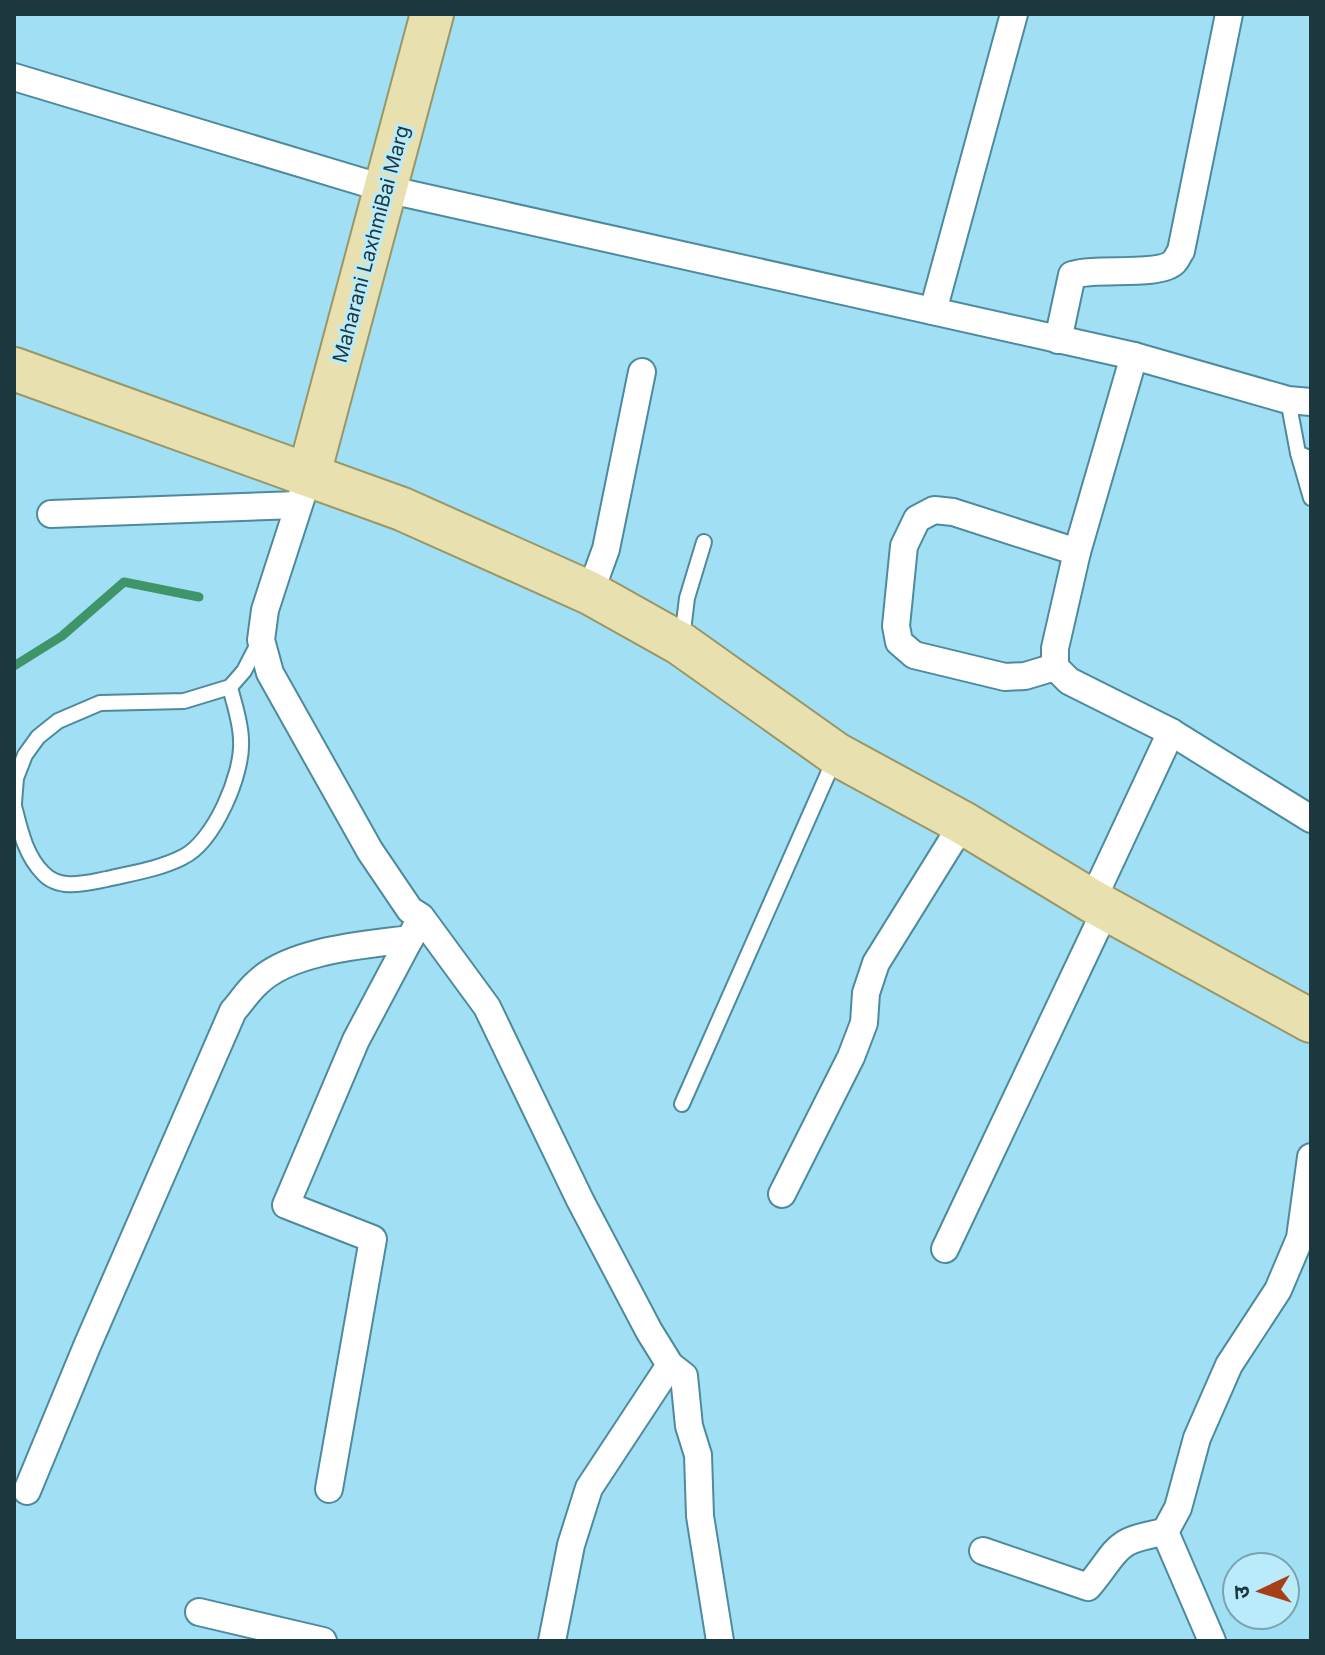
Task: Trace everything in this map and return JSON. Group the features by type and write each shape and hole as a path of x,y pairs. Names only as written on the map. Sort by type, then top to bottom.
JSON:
{"main road":[{"name":"Maharani LaxhmiBai Marg","path":"304,489 432,14"},
{"path":"14,369 304,489 402,509 590,593 681,644 836,754 963,823 1099,905 1311,1021"}],"street":[{"path":"933,311 1014,14"},
{"path":"1058,340 1072,275 1087,270 1156,270 1174,263 1181,251 1229,14"},
{"path":"14,77 386,189 1134,356 1300,401"},
{"path":"1134,356 1077,552 1055,648 1055,667 1069,681 1171,732 1311,819"},
{"path":"590,593 606,549 642,372"},
{"path":"51,514 304,489 265,610 261,640 270,673 370,851 410,910 415,928 487,1007 580,1200 670,1365 684,1376 689,1426 698,1455 700,1516 720,1641"},
{"path":"1055,667 1025,676 1005,677 914,655 899,642 896,626 904,546 917,519 934,510 953,512 1077,552"},
{"path":"945,1249 1099,905 1171,732"},
{"path":"782,1194 851,1057 864,1023 866,993 876,963 963,823"},
{"path":"329,1489 373,1239 286,1205 356,1040 415,928"},
{"path":"27,1491 233,1011 258,981 288,964 335,948 415,928"},
{"path":"1165,1532 1178,1508 1197,1438 1229,1365 1278,1290 1300,1238 1311,1157"},
{"path":"552,1641 571,1545 589,1488 670,1365"},
{"path":"983,1551 1088,1587 1114,1549 1134,1537 1165,1532"},
{"path":"1165,1532 1212,1641"},
{"path":"199,1612 323,1641"}],"lane":[{"path":"1300,401 1311,498"},
{"path":"681,644 687,598 704,542"},
{"path":"230,687 242,742 239,767 210,836 187,856 163,866 89,883 65,885 44,875 25,847 14,804 16,778 25,755 38,737 58,721 100,703 184,701 230,687 244,671 261,640"},
{"path":"682,1104 836,754"}],"waterway":[{"path":"14,666 62,636 124,582 199,597"}]}
